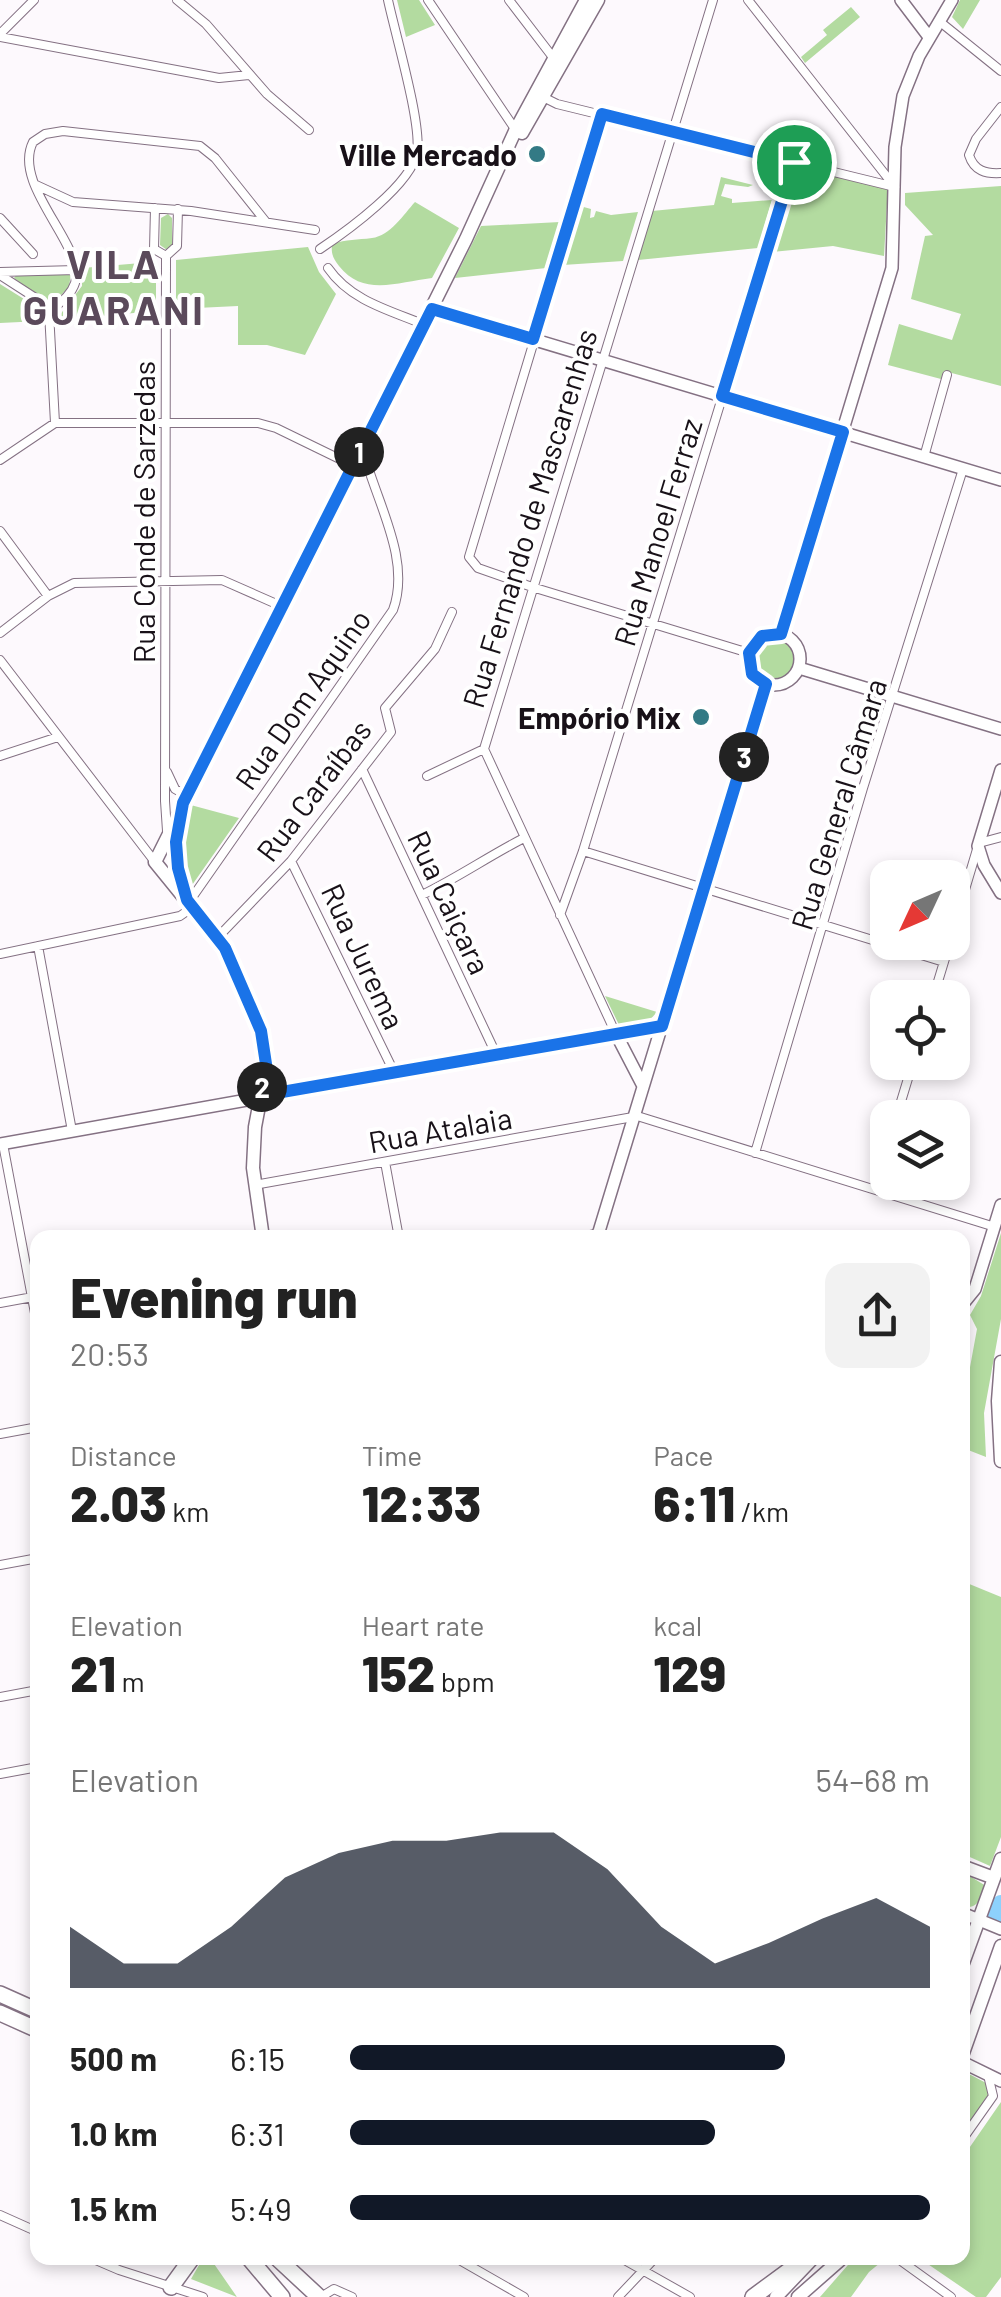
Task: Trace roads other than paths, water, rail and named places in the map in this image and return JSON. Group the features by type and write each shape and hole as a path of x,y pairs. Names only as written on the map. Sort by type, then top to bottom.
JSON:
{"highway":[{"path":"0,1994 30,2007"},
{"path":"0,2013 30,2026"},
{"path":"170,2287 187,2265"},
{"path":"255,2265 285,2297"},
{"path":"285,2265 285,2297"},
{"path":"288,2265 320,2297"},
{"path":"753,2297 800,2265"}],"main road":[{"path":"558,63 586,0"},
{"path":"157,864 168,834 518,132 598,0"},
{"path":"901,0 930,36"},
{"path":"781,634 892,268 900,108 912,72 952,0"},
{"path":"432,309 1001,480"},
{"path":"781,634 797,647 798,668 784,683 766,684 752,674 749,653 762,636 781,634"},
{"path":"798,668 1001,729"},
{"path":"603,1230 766,684"},
{"path":"1001,770 978,844 984,865 1001,894"},
{"path":"185,800 176,858 190,903"},
{"path":"157,864 176,858"},
{"path":"157,864 218,937 263,1039 266,1064 253,1144 261,1230"},
{"path":"1,1144 662,1026"},
{"path":"616,1034 643,1086"},
{"path":"970,1295 1001,1206"},
{"path":"1001,1362 1001,1461"},
{"path":"970,1948 1001,1859"},
{"path":"970,1869 994,1878"},
{"path":"970,1916 1000,1929"},
{"path":"970,2036 1001,1946"},
{"path":"970,2064 1001,2081"},
{"path":"776,2297 804,2265"},
{"path":"798,2297 834,2265"},
{"path":"812,2297 836,2265"}],"street":[{"path":"0,35 34,0"},
{"path":"177,0 206,24 249,75 309,130"},
{"path":"320,248 397,187 414,164 416,129 388,0"},
{"path":"428,0 518,132"},
{"path":"509,0 558,63"},
{"name":"Rua Fernando de Mascarenhas","path":"616,1034 484,748 713,0"},
{"path":"748,0 895,188"},
{"path":"939,21 1001,70"},
{"path":"0,35 219,78 249,75"},
{"path":"540,95 895,188"},
{"path":"1001,107 970,147 969,155 984,173 1001,173"},
{"path":"602,114 469,552 471,562 532,587 749,653"},
{"path":"48,312 73,289 76,270 35,184 28,153 38,138 52,132 194,144 214,158 266,222"},
{"name":"Rua Manoel Ferraz","path":"560,915 794,162"},
{"path":"35,184 74,202 178,209 315,230"},
{"name":"Rua Conde de Sarzedas","path":"155,208 154,249 166,256"},
{"name":"Rua Conde de Sarzedas","path":"168,834 166,256 177,246 178,209"},
{"path":"0,218 33,254"},
{"path":"328,268 344,288 359,297 423,324"},
{"path":"0,274 76,270"},
{"path":"0,274 34,296 48,312 54,422"},
{"path":"924,457 947,376"},
{"path":"0,460 54,422 258,423 355,458"},
{"name":"Rua Dom Aquino","path":"190,903 393,610 400,580 397,558 368,467 355,458"},
{"name":"Rua General Câmara","path":"755,1152 963,468"},
{"path":"0,531 48,596"},
{"path":"0,633 48,596 74,583 222,580 281,606"},
{"name":"Rua Caraíbas","path":"218,937 291,861 390,732 386,708 435,649 452,612"},
{"path":"0,660 157,864"},
{"path":"0,756 58,737"},
{"path":"427,776 484,748"},
{"path":"165,767 185,800"},
{"name":"Rua Caiçara","path":"362,769 496,1054"},
{"path":"970,871 978,844 1001,837"},
{"path":"422,895 466,874 481,860 524,838"},
{"path":"583,850 944,962 938,980"},
{"name":"Rua Jurema","path":"291,861 394,1072"},
{"path":"0,954 180,916 190,903"},
{"path":"38,946 72,1131"},
{"path":"634,1116 870,1188"},
{"name":"Rua Atalaia","path":"254,1186 634,1116"},
{"path":"1,1144 30,1274"},
{"path":"385,1162 398,1230"},
{"path":"910,1200 994,1226"},
{"path":"0,1303 30,1297"},
{"path":"0,1434 30,1429"},
{"path":"0,1565 30,1559"},
{"path":"0,1697 30,1691"},
{"path":"0,1774 30,1769"},
{"path":"970,2129 993,2096 988,2075"},
{"path":"0,2215 30,2228"},
{"path":"110,2265 201,2296"},
{"path":"468,2265 524,2297"},
{"path":"634,2265 690,2297"},
{"path":"618,2297 648,2265"},
{"path":"907,2265 950,2297"},
{"path":"320,2297 334,2289 352,2297"}],"waterway":[{"path":"997,1915 1001,1904"}],"place":[{"name":"Ville Mercado","path":"537,154"},
{"name":"Empório Mix","path":"701,717"}],"district":[{"name":"VILA GUARANI","path":"114,286"}]}
